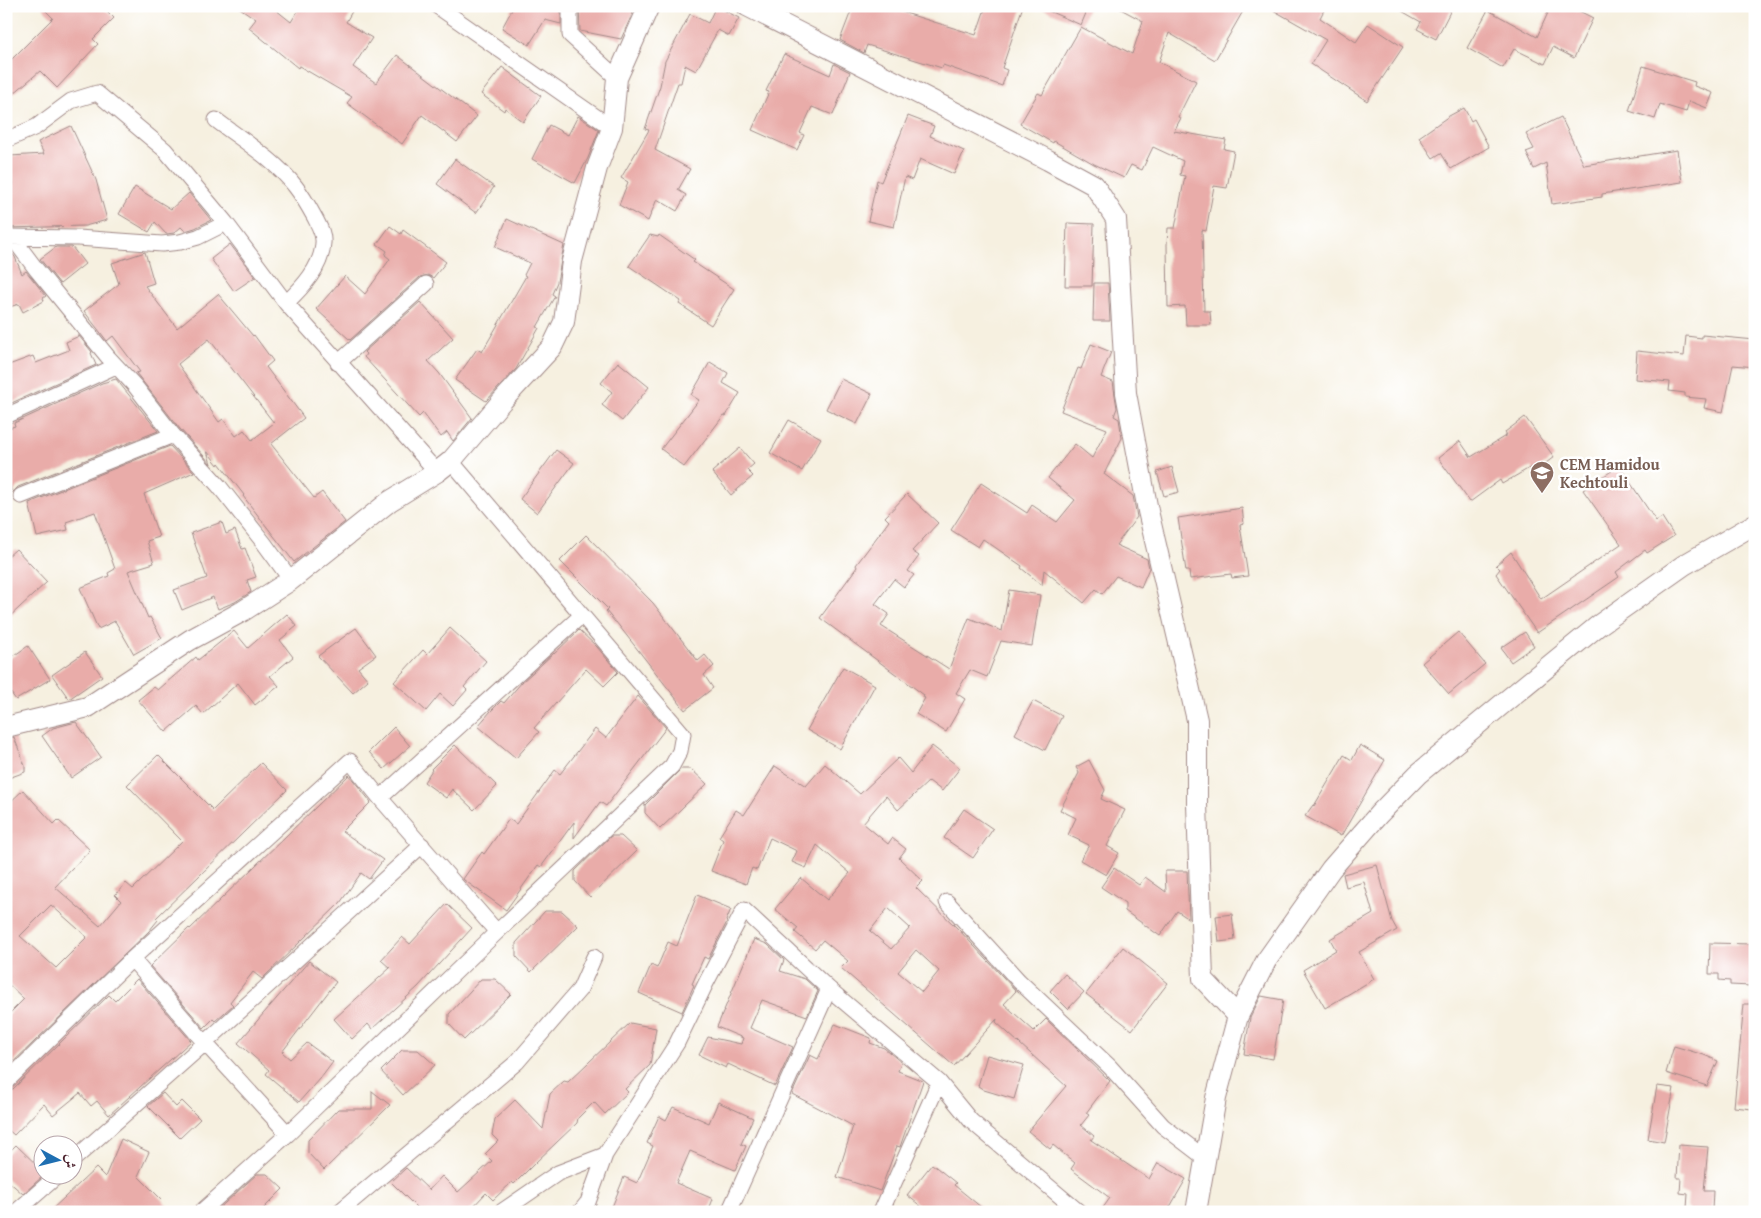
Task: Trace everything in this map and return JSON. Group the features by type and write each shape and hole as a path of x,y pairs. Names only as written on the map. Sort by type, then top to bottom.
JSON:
{"street":[{"path":"437,6 612,128"},
{"path":"570,6 570,35 617,78"},
{"path":"6,728 88,707 190,640 291,580 390,501 444,467 552,347 564,322 572,261 597,168 612,128 617,78 648,6"},
{"path":"747,6 1094,185 1116,219 1126,392 1148,511 1197,720 1197,804 1203,979 1238,1016"},
{"path":"6,140 36,127 71,102 97,93 166,150 226,223 286,303 338,363 444,467 582,615 683,734 680,751 672,766 288,1134 201,1212"},
{"path":"216,120 280,169 307,204 322,233 324,242 322,255 306,283 286,303"},
{"path":"9,237 78,238 162,244 198,237 226,223"},
{"path":"9,237 116,366 135,386 173,435 220,486 291,580"},
{"path":"338,363 426,284"},
{"path":"6,416 116,366"},
{"path":"21,496 173,435"},
{"path":"1196,1212 1216,1098 1238,1016 1266,961 1331,870 1379,814 1418,774 1599,625 1684,565 1755,524"},
{"path":"380,798 582,615"},
{"path":"6,1082 132,959 350,761 497,932"},
{"path":"82,1152 422,845"},
{"path":"947,902 1019,981 1110,1067 1163,1126 1205,1158"},
{"path":"580,1212 588,1202 605,1154 678,1043 706,983 744,910 829,989 939,1082 970,1121 1079,1212"},
{"path":"339,1212 517,1062 580,989 594,957"},
{"path":"132,959 288,1134"},
{"path":"729,1212 829,989"},
{"path":"881,1212 939,1082"},
{"path":"501,1212 558,1173 605,1154"},
{"path":"16,1212 46,1186"}],"building":[{"path":"41,6 102,6 114,18 93,39 98,44 57,88 40,71 6,100 6,65 53,18"},
{"path":"237,6 271,6 291,22 301,6 355,6 346,22 372,38 353,67 376,83 397,55 477,116 457,142 422,115 402,144 347,103 352,97 299,66 298,68 249,28 256,19"},
{"path":"514,6 561,6 561,24 545,20 529,45 502,28"},
{"path":"579,6 636,6 621,39 580,31"},
{"path":"716,6 739,18 729,36 718,30 696,71 685,65 681,83 678,83 655,150 690,169 678,190 686,195 677,211 657,199 648,221 619,205 628,182 621,178 649,130 645,129 660,86 665,61 690,14 708,23"},
{"path":"853,6 903,6 902,12 976,35 986,6 1023,6 1002,68 1007,70 1002,86 943,65 942,68 867,45 864,53 840,40"},
{"path":"1037,6 1089,6 1081,25"},
{"path":"1115,6 1246,6 1215,60 1169,33 1159,62 1196,81 1178,117 1181,118 1174,131 1226,140 1224,149 1234,151 1227,188 1214,186 1206,231 1202,230 1204,311 1210,311 1211,325 1186,325 1185,306 1168,307 1168,228 1175,228 1185,176 1180,175 1183,161 1153,147 1142,170 1131,165 1124,178 1094,164 1054,141 1053,143 1020,124 1038,93 1042,95 1081,27 1132,54 1143,21"},
{"path":"1266,6 1326,6 1320,18 1356,42 1368,24 1403,47 1367,101 1311,64 1326,40"},
{"path":"1393,6 1453,6 1436,39 1417,29 1421,22"},
{"path":"1551,6 1569,6 1593,18 1574,58 1553,47 1545,64 1514,49 1503,68 1467,48 1488,10 1537,37"},
{"path":"784,54 830,75 834,64 850,72 833,115 812,107 800,133 804,135 797,150 752,130 769,92 766,91"},
{"path":"1643,66 1695,82 1694,86 1713,93 1707,108 1689,101 1686,112 1660,104 1655,119 1629,111"},
{"path":"502,67 541,96 523,122 505,108 504,111 481,94"},
{"path":"1464,108 1471,121 1474,119 1489,147 1451,169 1441,153 1433,158 1419,137"},
{"path":"578,116 599,130 588,158 575,183 532,159 549,125 568,135"},
{"path":"908,116 934,126 930,136 964,151 954,174 920,159 912,180 905,177 894,227 868,221 877,180 881,182"},
{"path":"1561,117 1584,165 1677,150 1682,182 1602,194 1602,197 1552,204 1546,163 1534,169 1526,152 1534,149 1526,134"},
{"path":"71,126 96,180 107,220 85,226 6,228 6,185 12,186 10,156 44,154 38,142"},
{"path":"455,159 494,187 476,213 437,184"},
{"path":"135,187 171,209 189,193 211,220 195,228 185,231 181,227 174,233 166,234 155,222 149,232 119,214"},
{"path":"507,219 564,245 557,282 552,294 555,296 537,327 539,328 516,369 486,401 455,380 477,349 482,352 526,276 524,275 530,263 495,247"},
{"path":"1067,223 1094,224 1092,286 1065,286"},
{"path":"390,226 401,234 403,230 446,262 433,278 428,275 420,277 350,340 316,309 345,276 365,294 390,259 385,255 387,251 377,244"},
{"path":"650,235 658,237 659,235 695,260 693,262 734,289 711,325 679,304 681,301 629,266"},
{"path":"230,244 255,277 234,291 211,259"},
{"path":"6,246 15,257 22,274 26,271 46,296 43,298 44,301 23,312 19,304 6,308"},
{"path":"56,247 72,247 85,264 60,284 40,259"},
{"path":"145,252 154,283 145,286 177,328 218,294 254,335 273,361 266,367 304,418 271,444 314,498 322,492 345,522 294,562 219,463 218,465 207,451 211,464 180,429 136,373 140,372 113,336 107,341 84,311 119,284 112,263","holes":["209,339 274,423 252,440 244,430 236,436 223,419 219,422 178,364"]},
{"path":"1094,283 1108,283 1110,321 1093,321"},
{"path":"420,302 453,338 428,361 472,418 453,441 447,432 441,437 423,413 419,417 364,357 366,354 364,352"},
{"path":"1702,335 1755,340 1755,367 1733,365 1723,412 1704,408 1706,399 1685,397 1685,393 1669,391 1670,382 1635,379 1637,351 1684,356 1686,336 1702,338"},
{"path":"79,336 92,352 96,365 7,405 6,366 33,356 36,363 69,350 66,342"},
{"path":"1091,344 1111,352 1101,377 1113,382 1117,408 1114,416 1119,419 1122,438 1104,474 1133,496 1137,517 1116,545 1147,559 1149,568 1141,587 1116,576 1102,594 1096,589 1084,603 1044,570 1042,585 1021,568 1022,566 983,539 978,547 951,530 981,483 1027,513 1032,505 1057,522 1075,500 1048,478 1075,444 1092,458 1107,429 1061,411 1078,368 1081,369"},
{"path":"618,362 649,387 622,421 602,405 612,392 601,383"},
{"path":"710,362 728,373 723,383 740,393 726,416 724,415 684,467 661,449 699,400 691,395"},
{"path":"116,379 158,431 18,487 12,493 6,470 6,429 15,426 14,423 102,383"},
{"path":"841,379 872,394 857,424 826,409"},
{"path":"1525,417 1554,457 1534,472 1531,467 1502,484 1500,480 1470,502 1438,458 1460,441 1471,457 1507,435 1505,432"},
{"path":"789,420 821,438 802,471 770,453"},
{"path":"170,446 194,472 144,494 159,537 147,541 154,563 128,571 148,618 150,617 162,638 134,654 115,621 98,629 80,588 109,576 108,573 115,569 95,512 66,522 68,530 37,537 29,503"},
{"path":"740,448 754,464 747,470 753,476 731,495 712,472"},
{"path":"556,450 574,463 537,513 520,499"},
{"path":"1619,466 1656,521 1662,517 1674,536 1647,553 1645,550 1616,572 1619,577 1537,633 1496,574 1500,569 1496,565 1511,552 1541,599 1621,544 1583,490"},
{"path":"1172,467 1179,492 1164,496 1157,472"},
{"path":"907,494 938,523 912,551 919,556 908,571 914,575 904,587 894,579 875,604 889,614 881,626 949,669 969,618 1002,631 1009,590 1040,595 1032,646 1001,641 987,677 970,670 956,693 965,699 946,732 916,714 925,698 923,697 924,695 820,618 889,521 885,517"},
{"path":"1242,508 1244,524 1240,525 1248,576 1232,578 1231,574 1190,579 1189,571 1186,571 1178,518"},
{"path":"222,522 226,534 235,530 242,549 245,548 256,577 247,580 251,592 235,602 218,609 213,597 182,610 174,590 207,578 191,533"},
{"path":"586,535 653,603 698,661 705,655 714,666 704,675 713,688 685,710 606,611 608,609 560,561"},
{"path":"16,549 47,582 6,620 6,558"},
{"path":"287,614 297,626 280,640 293,657 270,676 279,686 255,705 238,683 203,714 196,706 166,732 138,700 154,687 158,690 196,657 198,660 234,631 248,648"},
{"path":"356,628 376,655 358,668 368,680 353,693 318,656"},
{"path":"450,628 486,661 464,687 467,690 453,706 440,694 426,711 394,682 423,650 427,654"},
{"path":"579,630 597,647 618,672 604,686 586,669 534,728 539,732 516,758 478,726 501,701 504,703 522,682"},
{"path":"1458,632 1485,664 1449,694 1422,663"},
{"path":"1525,632 1534,646 1511,662 1501,648"},
{"path":"28,646 50,679 16,700 6,686 6,661"},
{"path":"85,652 102,676 69,699 52,675"},
{"path":"843,667 875,685 840,749 807,730"},
{"path":"638,696 666,728 606,806 600,802 574,838 574,822 541,867 538,865 506,910 464,880 482,852 484,854 509,819 516,824 555,770 560,774 595,729 606,738"},
{"path":"1033,701 1062,716 1045,750 1015,734"},
{"path":"76,722 101,757 71,778 42,736 53,728"},
{"path":"394,727 410,746 384,769 369,752"},
{"path":"14,737 25,766 25,772 6,779 6,739"},
{"path":"455,745 497,786 474,810 452,789 446,798 424,782 431,769"},
{"path":"1360,745 1385,760 1341,836 1305,816 1314,806 1344,755 1352,760"},
{"path":"932,746 960,768 942,791 929,781 898,810 886,796 863,823 888,844 892,838 906,849 899,858 923,881 916,888 959,930 1016,991 1004,1004 1034,1031 1046,1019 1110,1081 1086,1113 1089,1115 1081,1125 1094,1136 1091,1140 1149,1179 1158,1163 1186,1179 1167,1212 1100,1212 1110,1198 1071,1169 1075,1163 1053,1145 1050,1149 1028,1131 1066,1086 996,1022 997,1019 954,1066 841,968 848,961 823,940 815,949 795,932 798,928 775,909 801,878 827,900 850,873 817,845 806,868 792,862 797,851 770,838 757,870 752,868 746,884 711,871 723,840 719,837 736,810 744,815 775,766 806,786 825,764 860,794 898,758 911,773","holes":["888,908 910,928 891,949 870,931","916,950 939,971 922,992 898,972"]},
{"path":"158,755 213,810 261,763 287,790 156,918 158,920 149,931 6,1069 6,1017 24,999 6,982 6,806 23,790 54,824 58,820 90,850 55,887 100,926 121,901 115,895 126,883 133,889 182,841 127,785","holes":["51,905 87,937 56,968 20,936"]},
{"path":"1089,760 1105,790 1101,799 1125,810 1107,846 1119,853 1106,875 1080,860 1089,845 1068,835 1076,818 1060,810 1079,773 1076,767"},
{"path":"681,769 691,769 707,784 660,829 645,813 645,805"},
{"path":"349,775 371,802 342,831 383,860 369,879 361,873 340,903 262,979 253,972 230,1002 233,1005 204,1028 150,966"},
{"path":"964,809 993,829 973,858 944,838"},
{"path":"611,836 621,836 637,851 590,897 575,881 575,871"},
{"path":"1377,865 1392,921 1397,930 1359,952 1374,979 1325,1008 1303,970 1336,950 1330,939 1373,914 1364,882 1346,887 1343,874"},
{"path":"1114,868 1139,885 1145,877 1166,892 1165,871 1187,871 1189,919 1177,911 1160,936 1125,911 1125,903 1101,887"},
{"path":"697,895 731,909 727,922 708,959 704,957 682,1012 639,993 651,965 657,968 668,942 677,946"},
{"path":"447,904 472,928 418,987 372,1029 368,1024 352,1039 334,1019 390,968 381,960 402,937 410,944"},
{"path":"545,911 562,911 578,926 531,972 516,956 516,943"},
{"path":"1232,914 1235,940 1219,942 1216,916"},
{"path":"754,939 767,944 784,960 780,971 805,979 818,991 807,1016 762,1000 750,1028 793,1047 775,1086 728,1064 726,1068 699,1055 708,1037 741,1044 743,1038 717,1027"},
{"path":"1710,943 1752,944 1751,986 1730,985 1730,981 1719,980 1719,974 1709,974"},
{"path":"1123,947 1168,983 1132,1030 1086,994"},
{"path":"309,961 336,982 282,1052 290,1059 307,1043 333,1062 299,1102 266,1074 269,1070 238,1043"},
{"path":"1065,974 1084,992 1068,1009 1050,991"},
{"path":"137,979 191,1041 109,1115 97,1101 91,1106 80,1093 53,1115 44,1104 14,1135 6,1128 6,1091 13,1089 109,995 115,1001"},
{"path":"481,979 495,979 511,994 464,1040 449,1024 449,1014"},
{"path":"1261,996 1283,1000 1273,1059 1244,1054 1250,1018"},
{"path":"1744,1004 1755,1004 1755,1102 1753,1102 1752,1109 1734,1107"},
{"path":"630,1023 656,1028 650,1065 625,1089 628,1092 605,1114 594,1102 578,1118 577,1123 514,1184 512,1182 493,1200 486,1193 468,1212 421,1212 391,1182 406,1168 429,1190 442,1176 458,1192 492,1161 485,1154 498,1141 492,1135 495,1119 515,1100 543,1129 550,1094 564,1081 568,1082"},
{"path":"835,1024 871,1038 870,1043 884,1048 901,1062 898,1071 923,1081 900,1147 897,1146 880,1191 837,1177 853,1126 792,1094 810,1055 818,1059"},
{"path":"1674,1046 1718,1061 1707,1086 1666,1073"},
{"path":"402,1050 418,1050 435,1065 403,1095 381,1071"},
{"path":"987,1055 1024,1065 1014,1099 984,1090 978,1086"},
{"path":"1657,1086 1674,1088 1664,1142 1648,1139"},
{"path":"372,1091 390,1105 324,1170 308,1153 308,1140 338,1109 372,1109"},
{"path":"163,1093 176,1107 182,1101 200,1119 180,1138 148,1106"},
{"path":"718,1102 753,1118 741,1144 746,1146 735,1170 690,1151 676,1183 713,1199 708,1212 610,1212 624,1177 637,1183 653,1146 647,1143 659,1116 666,1120 673,1107 709,1123"},
{"path":"121,1139 149,1152 138,1176 174,1212 49,1212 77,1186 82,1186 82,1181 96,1168 105,1177"},
{"path":"16,1145 32,1160 32,1186 23,1194 6,1179 6,1155"},
{"path":"1679,1145 1708,1147 1704,1191 1713,1191 1712,1210 1689,1212 1689,1208 1687,1208 1688,1194 1680,1193 1681,1178 1677,1178"},
{"path":"932,1164 987,1212 928,1212 907,1195"},
{"path":"257,1174 267,1174 283,1189 260,1212 215,1212"}],"place":[{"name":"CEM Hamidou Kechtouli","path":"1542,494"}]}
